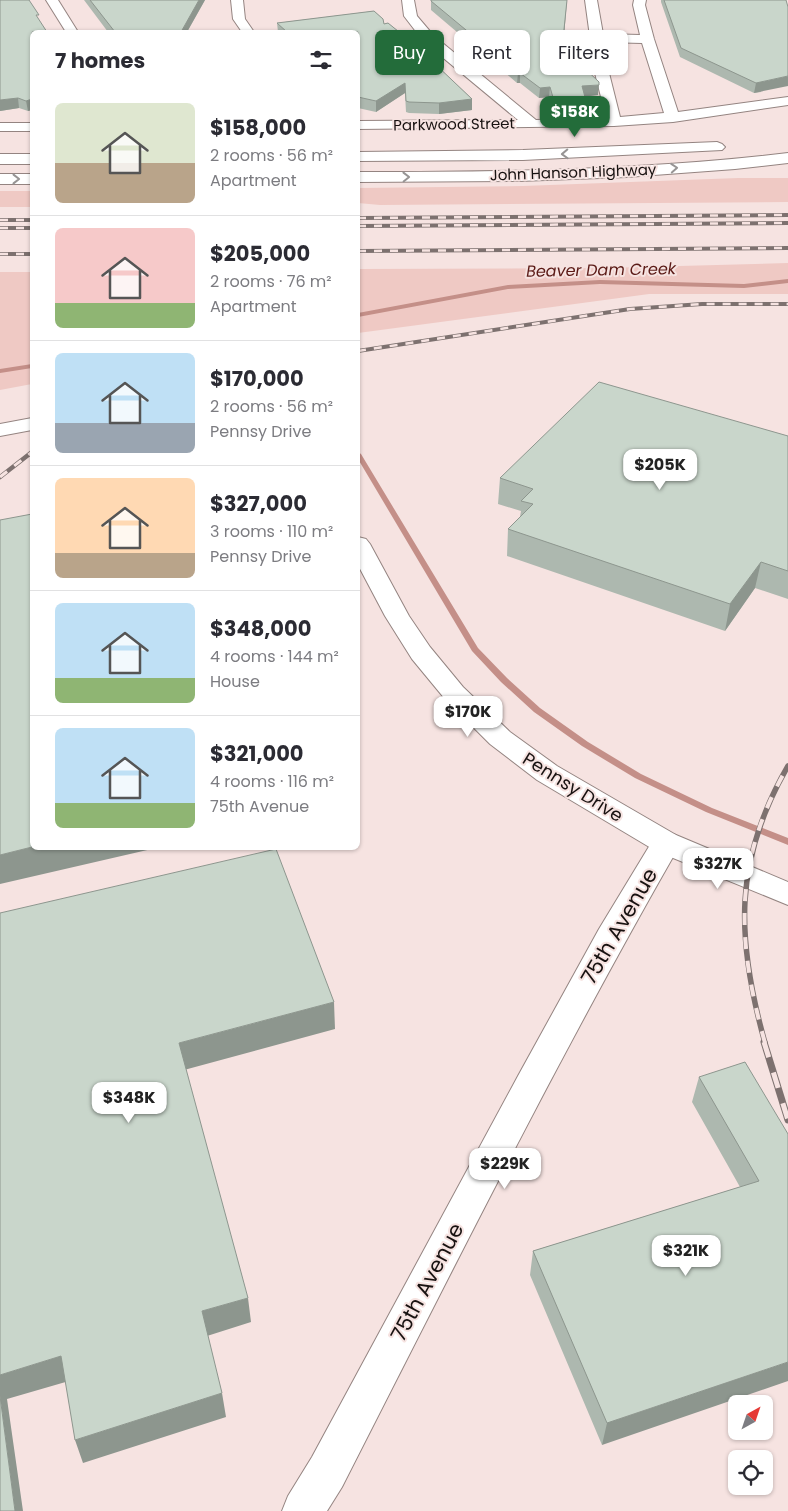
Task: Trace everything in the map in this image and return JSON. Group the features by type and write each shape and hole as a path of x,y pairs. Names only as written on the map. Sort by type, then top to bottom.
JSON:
{"main road":[{"path":"52,0 71,30"},
{"path":"237,0 239,19 247,30"},
{"path":"408,0 410,16 422,32 531,123"},
{"path":"591,0 595,30"},
{"path":"640,0 639,5 647,39 673,118"},
{"path":"628,39 647,39"},
{"path":"604,75 614,122"},
{"name":"Parkwood Street","path":"360,125 614,122 709,115 788,101"},
{"path":"0,127 30,127"},
{"name":"John Hanson Highway","path":"360,157 523,155 735,146"},
{"name":"John Hanson Highway","path":"360,176 511,176 681,168 788,158"},
{"path":"0,159 30,159"},
{"path":"0,179 30,179"},
{"path":"0,430 30,424"},
{"name":"Pennsy Drive","path":"360,548 397,616 421,653 470,711 500,738 547,773 666,843 788,894"},
{"name":"75th Avenue","path":"303,1511 327,1472 610,938 666,843"}],"shaded area":[{"path":"738,178 788,178 788,202 380,205 360,203 360,188 523,186"},
{"path":"0,191 30,191 30,207 0,207"},
{"path":"788,263 788,294 649,294 360,333 360,269 604,268"},
{"path":"0,272 30,272 30,384 0,390"}],"building":[{"path":"0,0 29,0 46,30 30,30 30,100 26,101 18,98 0,100"},
{"path":"90,0 199,0 182,30 113,30"},
{"path":"567,0 564,30 540,30 540,75 592,75 599,82 599,85 582,86 586,101 554,101 550,87 540,88 523,75 530,75 530,30 466,30 431,1"},
{"path":"664,0 786,0 788,7 788,76 756,83 681,48"},
{"path":"374,11 383,19 384,24 388,23 397,30 375,30 375,75 444,75 444,72 472,99 439,103 409,102 406,101 405,83 376,101 360,97 360,30 285,30 277,23"},
{"path":"599,382 788,436 788,571 761,562 730,604 508,529 533,504 521,501 533,489 500,478"},
{"path":"30,514 30,848 0,855 0,520"},
{"path":"276,850 334,1002 179,1043 248,1298 202,1311 222,1393 75,1440 61,1356 0,1375 0,913"},
{"path":"745,1062 788,1134 788,1362 607,1423 533,1251 759,1181 699,1077"},
{"path":"0,1396 15,1511 0,1511"}],"waterway":[{"name":"Beaver Dam Creek","path":"360,315 508,287 600,282 744,286 788,281"},
{"name":"Beaver Dam Creek","path":"0,371 30,366"},
{"path":"360,457 475,649 504,680 537,710 585,744 638,776 709,810 788,842"}],"railway":[{"path":"360,218 788,215"},
{"path":"0,220 30,220"},
{"path":"360,226 788,223"},
{"path":"0,228 30,228"},
{"path":"360,251 788,248"},
{"path":"0,254 30,254"},
{"path":"360,351 630,309 702,304 788,304"},
{"path":"0,477 30,454"},
{"path":"765,1043 755,1005 749,969 745,935 745,901 749,868 757,835 770,801 788,766"},
{"path":"764,1042 788,1120"}]}
